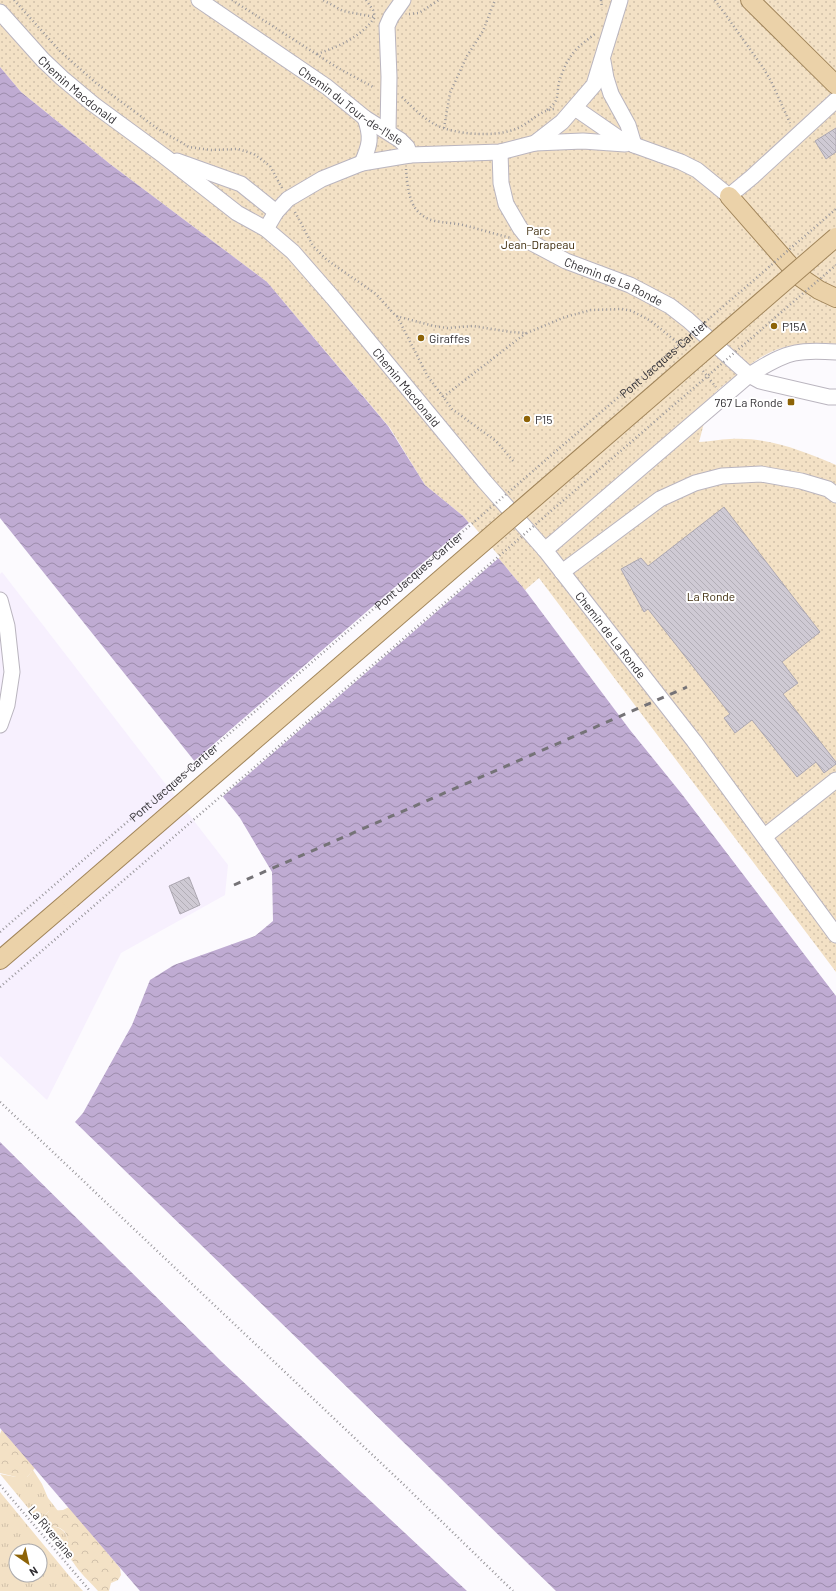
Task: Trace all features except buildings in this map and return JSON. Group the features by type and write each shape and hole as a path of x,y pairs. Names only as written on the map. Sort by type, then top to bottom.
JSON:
{"main road":[{"path":"750,0 836,85"},
{"path":"729,196 800,277 835,298"},
{"name":"Pont Jacques-Cartier","path":"0,960 836,237"}],"street":[{"name":"Chemin du Tour-de-l'Isle","path":"199,0 327,87 366,118 388,131 400,140 410,155 500,152 535,143 562,122 594,85 620,0"},
{"path":"388,131 388,91 384,20 403,0"},
{"name":"Chemin Macdonald","path":"0,12 43,60 93,104 164,156 237,213 266,229 293,252 334,298 485,482 545,550"},
{"path":"603,58 606,78 611,94 628,124 634,145"},
{"path":"575,108 617,137 634,145 681,162 697,170 729,196 752,177 836,100"},
{"path":"362,163 368,150 370,139 370,131 366,118"},
{"path":"535,143 583,141 634,145"},
{"name":"Chemin de La Ronde","path":"500,152 501,183 506,204 520,228 532,243 566,261 630,285 670,306 688,320 749,375 760,381 829,397 836,397"},
{"path":"266,229 276,212 288,199 322,179 362,163 410,155"},
{"name":"Chemin Macdonald","path":"164,156 231,179 241,184 276,212"},
{"path":"219,199 231,179"},
{"path":"545,550 749,375 778,359 795,353 814,351 836,352"},
{"path":"562,572 660,499 695,483 722,476 761,474 801,480 828,489 836,495"},
{"name":"Chemin de La Ronde","path":"545,550 694,741 765,836 836,936"},
{"path":"0,600 7,626 12,672 7,706 0,724"},
{"path":"765,836 836,780"}],"path":[{"path":"14,0 60,51 96,83 176,140 189,147 211,150 238,149 254,154 270,166 313,246 327,260 376,294 396,316 427,375 452,409 496,441 514,462"},
{"path":"232,0 338,68 388,91 397,92 418,113 435,125 467,133 499,133 517,128 554,105 558,97 560,81 568,60 574,50 600,30"},
{"path":"323,0 344,11 384,20"},
{"path":"366,0 373,10 384,20"},
{"path":"316,54 335,47 357,36 369,26 384,20 419,13 439,0"},
{"path":"444,128 450,93 467,56 483,31 495,0"},
{"path":"715,0 762,66 788,120 793,127"},
{"path":"547,110 575,108"},
{"path":"410,155 406,169 408,188 412,204 422,215 434,221 462,225 532,243"},
{"name":"Pont Jacques-Cartier","path":"0,932 836,208"},
{"path":"0,987 836,265"},
{"path":"443,397 527,333 565,317 591,310 622,308 632,311 652,321 671,336 688,353"},
{"path":"396,316 447,328 472,326 527,333"},
{"path":"701,369 719,390"},
{"path":"0,1102 399,1480 513,1591"},
{"name":"La Riveraine","path":"0,1485 90,1591"}],"shaded area":[{"path":"2,572 228,865 225,895 121,953 47,1100 0,1056 0,574"}],"green space":[{"name":"Parc Jean-Drapeau","path":"0,0 836,0 836,344 793,345 770,352 759,358 713,395 699,442 744,439 771,442 810,454 836,465 836,972 539,578 525,590 463,516 425,485 390,428 267,282 110,164 21,92 0,67"},
{"path":"2,1429 35,1468 27,1477 16,1477 0,1473 0,1434"},
{"path":"33,1470 42,1484 48,1498 58,1511 49,1511 45,1515 50,1526 57,1527 65,1533 69,1543 72,1561 0,1474 16,1477 27,1477"},
{"path":"0,1492 42,1543 8,1543 8,1583 48,1583 48,1550 83,1591 0,1591"},
{"path":"69,1507 120,1568 121,1575 118,1580 111,1583 109,1591 98,1591 85,1577 70,1556 66,1534 58,1527 50,1526 46,1522 45,1515 49,1511 63,1510"}],"water":[{"path":"0,67 21,92 110,164 267,282 388,426 425,485 463,516 525,590 630,730 681,793 836,996 836,1591 556,1591 75,1122 83,1113 132,1025 150,980 174,965 255,936 273,921 272,872 240,818 0,518"},
{"path":"0,1142 222,1362 467,1591 140,1591 0,1428"}],"pier":[{"path":"470,522 500,557 221,798 193,762"}],"railway":[{"path":"234,885 687,687"}],"place":[{"name":"P15A","path":"774,326"},
{"name":"Giraffes","path":"421,338"},
{"name":"767 La Ronde","path":"791,402"},
{"name":"P15","path":"527,419"}],"park label":[{"name":"La Ronde","path":"711,596"}]}
